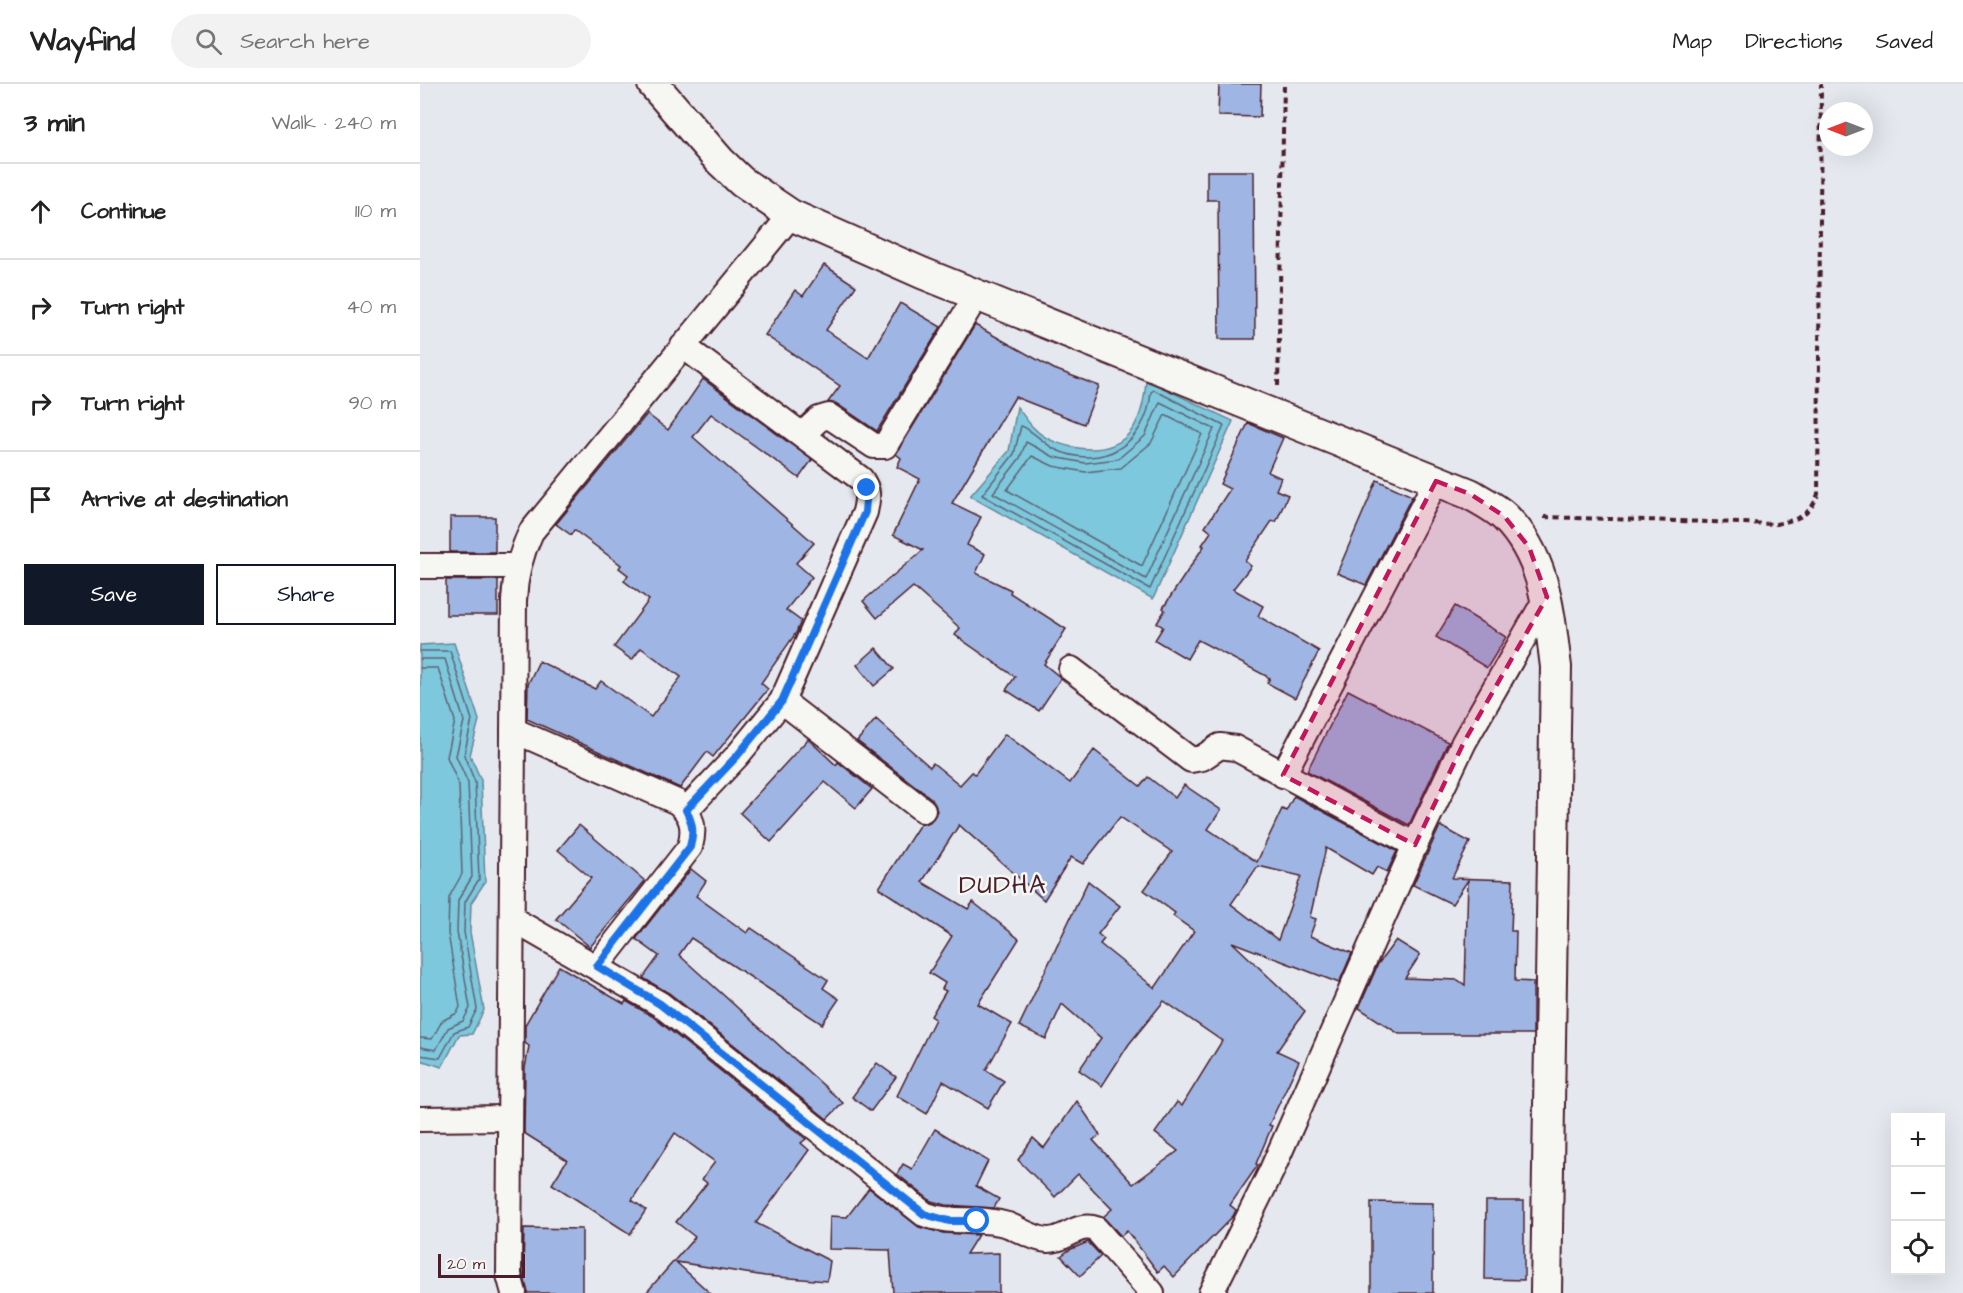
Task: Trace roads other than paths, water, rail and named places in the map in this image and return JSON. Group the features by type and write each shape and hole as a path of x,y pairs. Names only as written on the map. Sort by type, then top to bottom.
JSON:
{"street":[{"path":"653,84 720,161 742,182 791,215 977,295 1470,494 1504,516 1529,547 1547,597 1556,667 1546,1293"},
{"path":"514,1293 509,1275 513,730 517,566 531,532 791,215"},
{"path":"803,434 819,419 829,416 874,446 885,446 977,295"},
{"path":"683,346 861,479 867,488 868,498 860,523 782,701 737,756 686,810"},
{"path":"1283,775 1436,481"},
{"path":"420,566 517,566"},
{"path":"1211,1293 1271,1172 1415,845 1464,742 1547,597"},
{"path":"1071,669 1191,760 1202,759 1220,746 1228,746 1415,845"},
{"path":"782,701 923,810"},
{"path":"513,730 677,802 686,810 693,822 694,834 690,847 597,966"},
{"path":"512,919 660,1004 924,1214 949,1221 990,1221 1044,1240 1061,1239 1074,1230 1089,1226 1096,1229 1152,1293"},
{"path":"420,1119 510,1118"}],"water":[{"path":"1146,380 1233,421 1153,599 970,496 1009,451 1017,407 1032,427 1052,441 1072,447 1105,448 1117,443 1135,425 1144,397"},
{"path":"454,643 479,720 470,755 481,780 485,882 471,903 470,932 484,1010 472,1034 459,1035 442,1067 420,1060 420,645"}],"district":[{"name":"DUDHA","path":"1003,884"}]}
